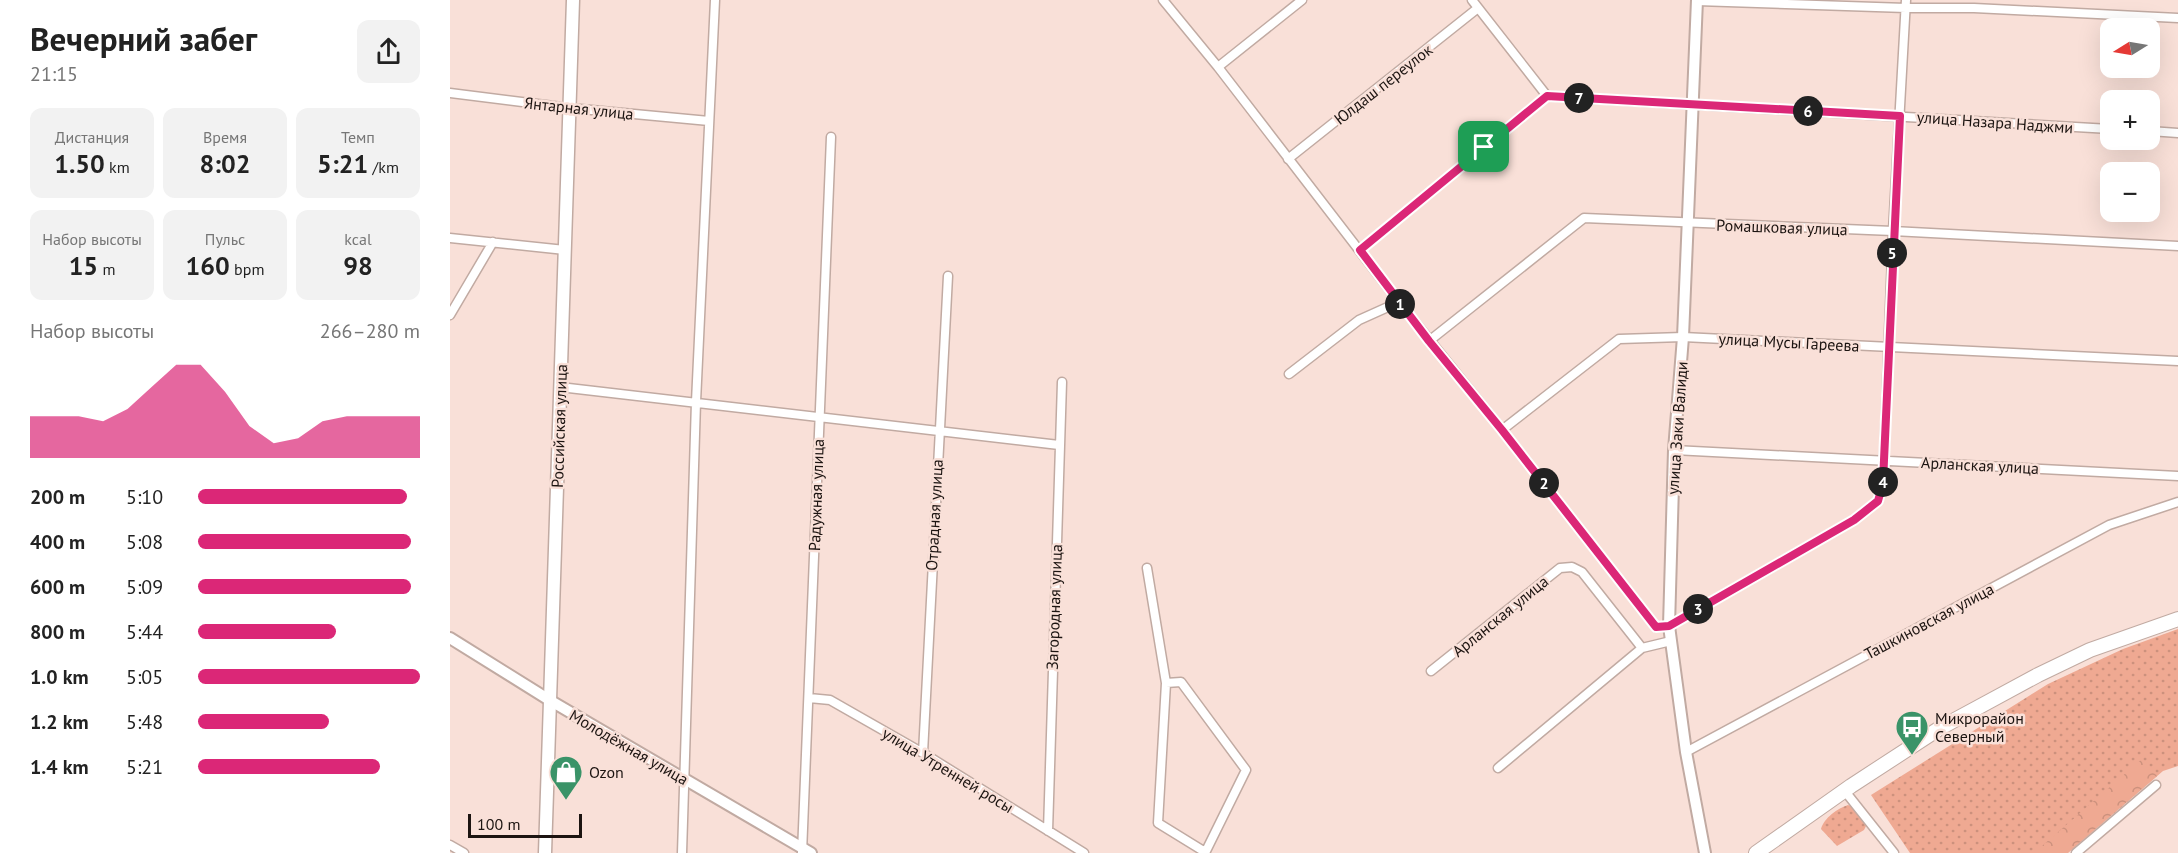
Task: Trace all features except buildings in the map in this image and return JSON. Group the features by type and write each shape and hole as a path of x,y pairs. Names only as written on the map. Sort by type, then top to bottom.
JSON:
{"main road":[{"name":"Российская улица","path":"545,853 573,0"},
{"path":"1756,853 1844,790 1940,728 2038,675 2090,650 2178,619"}],"street":[{"path":"682,853 696,402 715,0"},
{"path":"1163,0 1218,67 1429,341 1502,430 1656,627 1669,626 1854,520 1878,501 1883,483 1893,231 1906,4"},
{"path":"1218,67 1302,0"},
{"path":"1360,250 1547,96 1472,0"},
{"path":"1697,1 1906,4 2178,18"},
{"name":"улица Заки Валиди","path":"1697,1 1683,337 1674,450 1669,626 1686,752 1704,853"},
{"name":"Юлдаш переулок","path":"1288,159 1478,8"},
{"name":"Янтарная улица","path":"450,93 570,108 709,121"},
{"name":"улица Назара Наджми","path":"1547,96 2100,128"},
{"path":"2160,132 2178,133"},
{"name":"Радужная улица","path":"805,851 819,416 831,137"},
{"name":"Ромашковая улица","path":"1429,341 1584,218 2178,246"},
{"path":"450,238 565,250"},
{"path":"450,315 493,242"},
{"name":"Отрадная улица","path":"923,753 938,430 948,276"},
{"path":"1289,374 1359,320 1399,302"},
{"name":"улица Мусы Гареева","path":"1502,430 1619,339 1683,337 2178,361"},
{"name":"Загородная улица","path":"1048,831 1062,382"},
{"path":"560,387 1059,445"},
{"name":"Арланская улица","path":"1674,450 2178,476"},
{"name":"Ташкиновская улица","path":"1686,752 2109,525 2178,502"},
{"name":"Арланская улица","path":"1431,671 1560,568 1572,567 1582,572 1642,648"},
{"path":"1147,568 1166,683 1158,823 1205,852 1246,770 1181,682 1166,683"},
{"name":"Молодёжная улица","path":"450,638 551,701 805,851"},
{"path":"1498,768 1642,648 1671,641"},
{"name":"улица Утренней росы","path":"809,698 830,700 923,753 1084,853"},
{"path":"2076,853 2157,785"},
{"path":"1844,790 1894,853"},
{"path":"450,845 463,853"}],"green space":[{"path":"2178,629 2178,766 2163,771 2068,853 1910,853 1871,795 2048,684 2123,649"},
{"path":"2142,759 2157,776 2067,853 2034,853"},
{"path":"1848,805 1859,813 1866,826 1864,830 1837,846 1821,829 1832,814"}],"place":[{"name":"Микрорайон Северный","path":"1912,756"},
{"name":"Ozon","path":"566,801"}],"route":[{"path":"1547,96 1900,116 1883,483 1878,501 1854,520 1669,626 1656,627 1502,430 1429,341 1360,250 1484,147 1547,96"}]}
